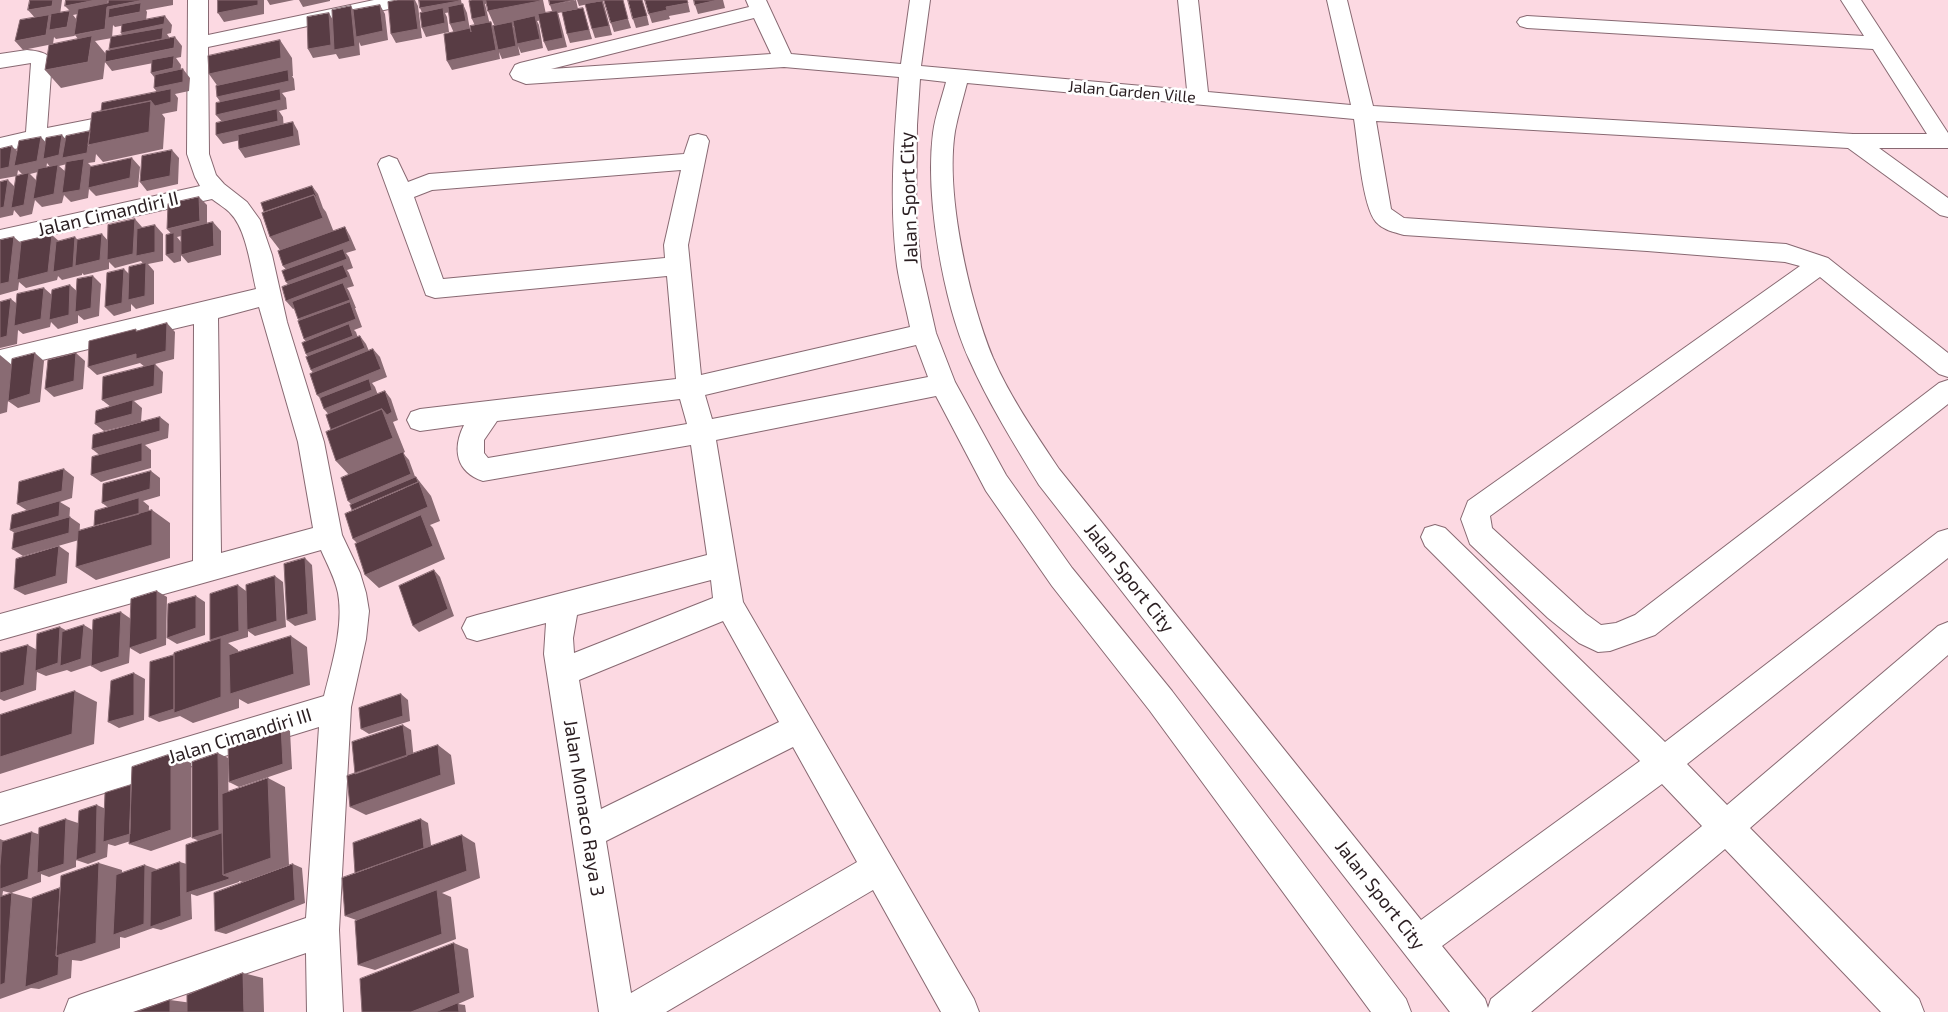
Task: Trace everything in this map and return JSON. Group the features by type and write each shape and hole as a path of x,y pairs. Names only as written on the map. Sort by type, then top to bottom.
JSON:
{"street":[{"path":"198,0 198,154 206,177 216,190 239,208 248,220 260,255 269,295 311,442 328,536 346,573 352,593 354,611 344,676 336,707 322,930 325,1012"},
{"path":"198,43 403,0"},
{"name":"Jalan Sport City","path":"920,0 910,73 906,125 905,214 910,267 924,333 943,384 996,483 1062,577 1161,701 1393,1012"},
{"path":"1188,0 1198,98"},
{"path":"1337,0 1364,113 1380,209 1384,217 1404,227 1647,242 1786,253 1820,264 1948,366"},
{"path":"1851,0 1946,141"},
{"path":"759,5 784,60"},
{"name":"Jalan Garden Ville","path":"759,5 524,69 520,74 528,77 784,60 1364,113 1853,141 1946,141"},
{"path":"1527,22 1879,43"},
{"path":"0,61 28,56 42,60 36,137"},
{"name":"Jalan Sport City","path":"958,77 944,132 942,175 946,223 961,298 982,358 1013,421 1049,477 1472,1012"},
{"path":"0,144 98,125"},
{"path":"1853,141 1948,208"},
{"path":"401,193 429,182 696,151 676,245 690,388 702,432 729,605 961,1012"},
{"path":"389,164 435,289 678,266"},
{"name":"Jalan Cimandiri II","path":"0,238 216,190"},
{"path":"1820,264 1478,509 1475,519 1480,534 1577,624 1595,638 1617,637 1645,625 1948,390"},
{"path":"0,360 206,312 269,295"},
{"path":"206,312 207,569"},
{"path":"420,420 690,388 924,333"},
{"path":"490,411 472,432 469,447 474,462 483,470 702,432 943,384"},
{"path":"0,626 328,536"},
{"path":"1435,537 1664,763 1906,1012"},
{"path":"1418,943 1664,763 1948,541"},
{"path":"477,628 722,564"},
{"name":"Jalan Monaco Raya 3","path":"565,605 557,633 559,656 564,672 617,1012"},
{"path":"564,672 729,605"},
{"path":"1504,1012 1726,827 1948,636"},
{"name":"Jalan Cimandiri III","path":"0,809 336,707"},
{"path":"588,832 799,728"},
{"path":"632,1012 878,868"},
{"path":"82,1012 322,930"}],"building":[{"path":"30,0 53,0 52,6 28,10"},
{"path":"66,0 96,0 65,6"},
{"path":"109,0 144,0 107,7 105,29 74,35 78,9 108,3"},
{"path":"218,0 258,0 258,5 218,13"},
{"path":"414,0 418,29 391,34 388,2"},
{"path":"419,0 459,0 459,1 420,8"},
{"path":"483,0 486,16 472,19 469,1"},
{"path":"486,0 540,0 540,1 488,11"},
{"path":"549,0 574,0 550,5"},
{"path":"604,0 623,0 628,19 611,23"},
{"path":"628,0 642,0 647,16 633,19"},
{"path":"645,0 687,0 688,3 666,7 667,10 649,14"},
{"path":"694,0 718,0 695,5"},
{"path":"602,1 609,26 592,29 585,4"},
{"path":"141,3 140,12 108,18 109,9"},
{"path":"463,4 466,21 450,24 448,7"},
{"path":"380,5 383,31 356,37 353,10"},
{"path":"351,6 355,46 334,50 332,10"},
{"path":"443,8 445,23 422,28 420,13"},
{"path":"583,8 589,30 567,34 562,12"},
{"path":"70,11 67,27 49,30 51,14"},
{"path":"557,11 563,38 544,42 538,14"},
{"path":"329,13 331,45 308,49 307,17"},
{"path":"49,15 46,35 15,41 20,20"},
{"path":"165,16 164,24 121,33 122,24"},
{"path":"535,16 540,39 517,44 513,21"},
{"path":"491,22 496,50 447,61 444,34 470,28 471,32 470,26"},
{"path":"512,22 516,46 498,50 493,26"},
{"path":"163,28 162,39 109,49 111,37"},
{"path":"92,36 88,62 45,70 49,45"},
{"path":"175,37 174,48 105,62 106,51"},
{"path":"280,40 281,58 209,74 208,56"},
{"path":"174,56 173,68 151,73 152,60"},
{"path":"183,69 183,82 154,88 155,75"},
{"path":"288,70 289,81 217,97 216,86"},
{"path":"171,89 171,102 155,106 151,101 101,111 102,103"},
{"path":"280,89 281,100 216,115 216,103"},
{"path":"151,101 149,132 88,145 92,113"},
{"path":"277,109 278,121 216,135 216,123"},
{"path":"293,122 294,136 239,149 238,135"},
{"path":"90,131 87,153 62,158 66,136"},
{"path":"62,135 59,155 43,159 46,138"},
{"path":"41,137 37,161 14,166 19,141"},
{"path":"12,146 9,167 0,169 0,149"},
{"path":"172,150 170,176 140,182 142,156"},
{"path":"132,158 130,178 88,188 90,167"},
{"path":"84,159 80,190 62,193 66,162"},
{"path":"58,165 54,194 33,199 38,169"},
{"path":"29,173 24,205 11,208 16,176"},
{"path":"8,180 4,207 0,208 0,182"},
{"path":"312,186 318,200 314,195 264,212 261,203"},
{"path":"314,195 323,218 270,237 262,213"},
{"path":"199,197 200,221 167,229 168,204"},
{"path":"135,219 133,254 107,260 108,225"},
{"path":"213,222 214,246 181,255 181,230"},
{"path":"155,225 155,252 136,256 137,229"},
{"path":"345,227 350,241 283,266 278,251"},
{"path":"174,233 174,253 166,255 166,235"},
{"path":"102,234 100,260 75,266 77,240"},
{"path":"52,235 48,272 17,280 21,242"},
{"path":"14,237 9,282 0,284 0,240"},
{"path":"75,237 73,267 53,272 56,242"},
{"path":"343,249 347,259 286,282 282,271"},
{"path":"146,263 145,296 128,300 129,267"},
{"path":"343,265 348,277 286,301 282,287"},
{"path":"124,269 122,303 105,307 107,273"},
{"path":"93,276 91,308 75,312 77,279"},
{"path":"343,283 350,300 298,319 292,302"},
{"path":"70,285 69,315 49,320 52,290"},
{"path":"44,288 41,319 14,326 17,294"},
{"path":"11,299 7,336 0,338 0,302"},
{"path":"350,302 356,319 304,339 298,321"},
{"path":"167,323 166,351 136,359 136,354 88,367 89,341"},
{"path":"349,324 353,336 306,354 302,343"},
{"path":"360,336 365,348 311,370 306,357"},
{"path":"373,349 381,369 317,395 310,374"},
{"path":"35,353 30,394 8,401 12,359"},
{"path":"76,353 74,381 45,389 48,360"},
{"path":"155,364 154,386 102,400 103,377"},
{"path":"369,379 372,390 324,409 320,398"},
{"path":"385,391 392,412 387,415 382,409 331,430 326,415"},
{"path":"133,400 132,414 95,424 96,411"},
{"path":"382,409 393,438 336,461 326,432"},
{"path":"160,417 160,431 92,449 93,435"},
{"path":"142,443 142,461 91,475 92,457"},
{"path":"403,452 411,474 348,501 341,478"},
{"path":"64,469 62,491 17,504 19,482"},
{"path":"151,471 150,489 102,503 103,484"},
{"path":"416,477 418,482 352,510 350,505"},
{"path":"419,482 428,507 353,539 345,514"},
{"path":"139,498 139,514 94,526 95,511"},
{"path":"60,501 59,516 10,530 12,515"},
{"path":"152,510 152,545 76,567 78,531"},
{"path":"421,515 433,546 365,575 355,544"},
{"path":"70,517 69,533 12,549 14,533"},
{"path":"59,546 56,576 14,589 16,559"},
{"path":"305,558 308,614 287,620 284,564"},
{"path":"434,570 448,609 413,626 399,586"},
{"path":"275,576 277,621 247,630 246,585"},
{"path":"238,585 239,631 210,640 210,594"},
{"path":"157,591 157,639 129,648 131,599"},
{"path":"196,596 196,628 167,638 168,604"},
{"path":"121,612 119,657 91,666 93,620"},
{"path":"84,625 81,659 60,666 62,632"},
{"path":"60,627 58,663 35,671 37,634"},
{"path":"291,636 294,674 230,694 229,655"},
{"path":"221,638 221,697 174,713 174,653"},
{"path":"28,645 24,685 0,693 0,653"},
{"path":"174,655 174,709 149,717 150,662"},
{"path":"134,673 134,715 108,722 111,681"},
{"path":"75,691 72,734 0,757 0,715"},
{"path":"401,694 403,716 361,729 359,708"},
{"path":"403,725 407,756 355,774 352,742"},
{"path":"281,726 283,764 229,782 228,744"},
{"path":"438,745 441,775 350,807 347,776"},
{"path":"218,753 219,830 192,838 192,762"},
{"path":"171,754 171,830 129,844 132,767"},
{"path":"268,778 271,858 223,875 222,794"},
{"path":"131,785 130,834 103,842 105,793"},
{"path":"97,805 96,853 76,860 79,811"},
{"path":"66,819 64,864 37,873 39,828"},
{"path":"421,819 424,848 355,873 353,843"},
{"path":"32,832 28,879 0,889 2,842"},
{"path":"222,833 223,875 229,877 229,879 186,893 186,845"},
{"path":"462,835 467,871 345,916 342,878"},
{"path":"180,862 181,916 150,927 151,872"},
{"path":"99,863 96,943 56,956 61,876"},
{"path":"293,864 295,900 215,931 214,893"},
{"path":"145,865 144,924 113,935 116,875"},
{"path":"60,888 56,956 59,957 58,975 25,987 32,898"},
{"path":"437,890 442,934 358,965 355,921"},
{"path":"12,893 5,983 0,985 0,897"},
{"path":"454,943 460,993 411,1012 362,1012 360,979"},
{"path":"243,973 244,1012 187,1012 187,995"},
{"path":"170,1000 170,1012 136,1012"},
{"path":"458,1003 459,1012 436,1012"}]}
